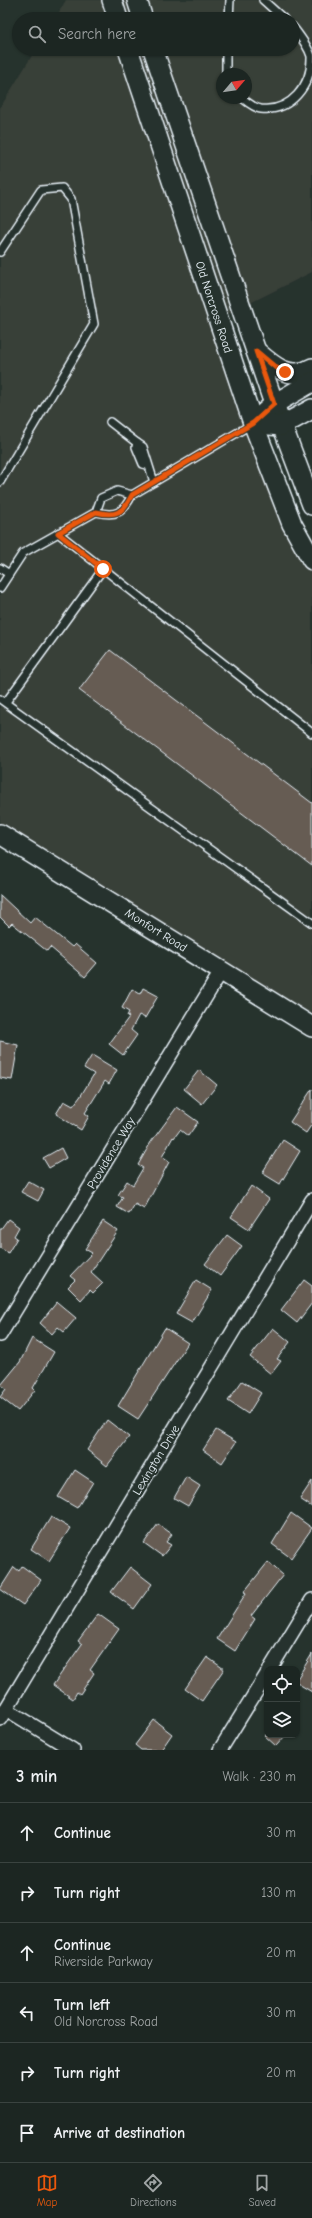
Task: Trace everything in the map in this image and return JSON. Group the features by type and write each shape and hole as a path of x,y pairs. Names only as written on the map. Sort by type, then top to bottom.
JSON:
{"main road":[{"path":"112,0 116,12"},
{"path":"137,0 141,12"},
{"name":"Old Norcross Road","path":"130,56 253,423 292,524 312,560"},
{"name":"Old Norcross Road","path":"155,56 281,426 312,505"},
{"path":"256,351 275,367 286,373 297,374 312,368"},
{"path":"253,423 274,404 312,382"},
{"path":"253,423 281,426 312,409"},
{"name":"Monfort Road","path":"0,834 312,1027"}],"street":[{"name":"Providence Way","path":"0,1335 222,970"},
{"name":"Lexington Drive","path":"3,1714 312,1200"},
{"path":"272,1666 312,1600"},
{"path":"220,1750 264,1679"},
{"path":"3,1714 74,1750"}],"lane":[{"path":"229,12 230,0"},
{"path":"263,0 276,12"},
{"path":"251,104 259,109 272,109 284,106 297,98 306,89 311,72 310,56 300,35"},
{"path":"226,56 226,68"},
{"path":"0,252 41,190 62,188 71,199 94,324 0,482"},
{"path":"110,422 143,447 154,482"},
{"path":"96,512 110,516 125,508 132,495 253,423"},
{"path":"0,588 23,553 96,512 101,498 117,491 132,495"},
{"path":"58,533 312,733"},
{"path":"0,568 9,574"},
{"path":"103,569 3,701 312,923"}],"shaded area":[{"path":"66,0 312,0 312,272 220,318 294,506 312,546 312,1025 0,837 0,108 32,56 300,56 300,12 59,12"}],"building":[{"path":"110,650 312,803 312,866 79,690"},
{"path":"0,895 30,923 35,917 72,947 75,944 97,963 85,977 50,947 47,951 12,923 9,926 0,917"},
{"path":"143,988 158,996 145,1018 139,1015 131,1030 137,1035 123,1055 109,1044 129,1017 127,1016 129,1012 122,1008 132,989 140,994"},
{"path":"0,1041 18,1045 12,1080 0,1078"},
{"path":"92,1055 117,1070 109,1084 105,1081 85,1113 89,1116 81,1130 56,1114 64,1101 73,1106 80,1097 94,1074 84,1068"},
{"path":"199,1070 217,1085 202,1104 184,1089"},
{"path":"312,1089 312,1124 306,1133 290,1122"},
{"path":"177,1107 198,1122 188,1136 180,1130 174,1138 173,1137 162,1157 169,1162 144,1209 135,1204 129,1214 117,1207 123,1197 118,1195 127,1181 133,1185 143,1168 138,1165 151,1142"},
{"path":"283,1140 300,1151 280,1184 262,1173"},
{"path":"61,1148 66,1158 49,1168 43,1158"},
{"path":"28,1181 44,1190 38,1201 21,1192"},
{"path":"251,1186 269,1199 249,1229 231,1217"},
{"path":"8,1219 19,1227 14,1236 17,1238 8,1253 0,1248 0,1230"},
{"path":"103,1221 118,1231 91,1272 103,1283 93,1293 90,1290 81,1300 68,1287 75,1280 70,1276 92,1253 85,1249"},
{"path":"227,1235 242,1246 220,1276 205,1264"},
{"path":"196,1280 212,1290 192,1323 176,1314"},
{"path":"304,1280 312,1286 312,1303 297,1323 281,1310"},
{"path":"57,1302 76,1318 64,1332 58,1327 52,1334 40,1323"},
{"path":"165,1328 188,1343 138,1419 118,1406"},
{"path":"273,1328 290,1342 277,1359 281,1361 271,1374 250,1357"},
{"path":"32,1338 54,1352 33,1388 35,1390 18,1411 0,1397 6,1389 1,1385 20,1362"},
{"path":"242,1381 261,1393 248,1414 228,1401"},
{"path":"107,1420 129,1437 107,1466 87,1450"},
{"path":"216,1430 236,1442 222,1463 203,1450"},
{"path":"75,1470 93,1482 77,1508 58,1497"},
{"path":"186,1477 200,1486 188,1506 174,1498"},
{"path":"312,1481 312,1507 300,1499"},
{"path":"291,1513 312,1528 291,1558 272,1544"},
{"path":"51,1517 70,1528 49,1561 31,1549"},
{"path":"158,1524 172,1534 166,1542 171,1545 162,1556 144,1543"},
{"path":"268,1562 283,1575 251,1616 255,1619 235,1651 217,1639 246,1593 244,1592"},
{"path":"22,1566 41,1580 23,1605 0,1589 14,1567 19,1571"},
{"path":"130,1567 152,1584 134,1609 111,1592"},
{"path":"98,1614 119,1629 90,1670 94,1673 80,1694 77,1692 73,1699 53,1685 82,1644 78,1641"},
{"path":"312,1654 312,1692 300,1685 300,1674"},
{"path":"207,1657 224,1669 202,1701 185,1689"},
{"path":"154,1720 172,1734 161,1750 141,1750 135,1745"},
{"path":"267,1738 283,1738 276,1746"}],"route":[{"path":"103,569 58,533 96,512 110,516 125,508 132,495 253,423 274,404 256,351 275,367 285,372"}]}
